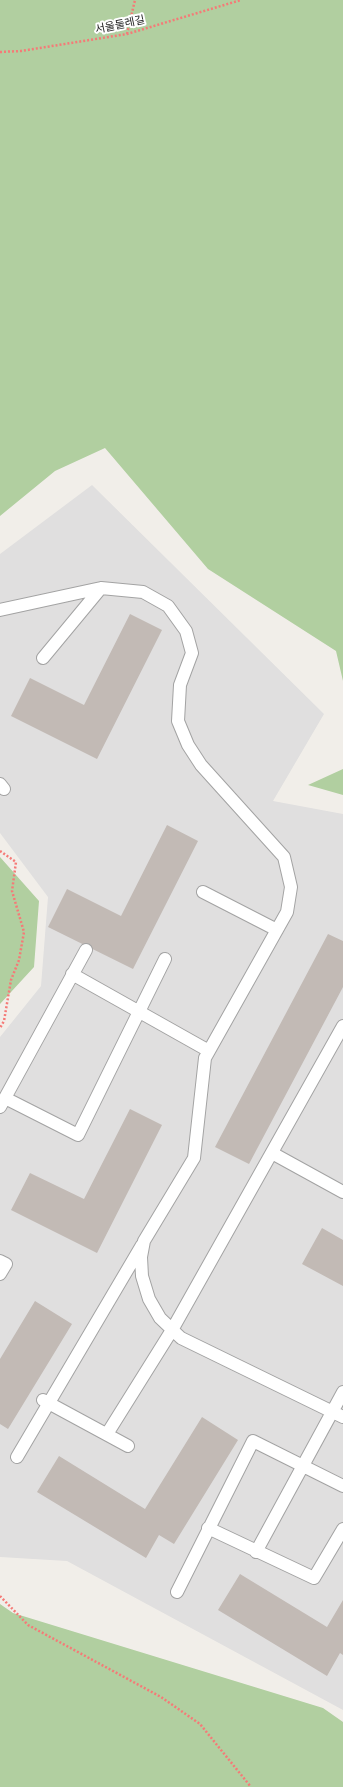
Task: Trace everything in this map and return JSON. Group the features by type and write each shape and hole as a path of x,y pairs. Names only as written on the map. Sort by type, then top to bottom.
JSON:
{"lane":[{"path":"43,658 101,588"},
{"path":"0,610 101,588 143,592 168,606 186,631 192,653 180,685 178,721 188,745 200,765 284,857 291,887 287,912 205,1058 194,1158 46,1401 17,1457"},
{"path":"203,892 277,930"},
{"path":"86,950 2,1103 78,1135 166,959"},
{"path":"72,974 140,1010 210,1050"},
{"path":"107,1434 172,1330 343,1026"},
{"path":"272,1153 343,1192"},
{"path":"144,1241 141,1257 142,1276 149,1299 160,1318 181,1338 338,1413"},
{"path":"0,1260 6,1264 0,1274"},
{"path":"256,1552 303,1467 338,1413 343,1392"},
{"path":"46,1401 128,1446"},
{"path":"177,1592 208,1528 254,1441 343,1486"},
{"path":"208,1528 256,1552 314,1578 343,1529"}],"path":[{"path":"127,34 135,0"},
{"name":"서울둘레길","path":"0,52 21,52 127,34 241,0"},
{"path":"0,851 16,862 12,891 24,932 19,960 11,980 4,1021 0,1028"},
{"path":"0,1596 28,1625 161,1697 200,1724 251,1787"}],"shaded area":[{"path":"92,485 324,714 273,801 343,814 343,1710 67,1561 0,1557 0,1037 41,986 48,897 0,833 0,554"}],"green space":[{"path":"0,0 343,0 343,681 336,651 208,569 105,448 55,471 0,516"},
{"path":"343,769 343,795 308,785"},
{"path":"0,857 39,901 34,967 0,1004"},
{"path":"0,1604 13,1613 323,1708 343,1722 343,1787 0,1787"}],"building":[{"path":"130,614 162,630 97,759 11,716 30,678 84,705"},
{"path":"167,825 198,841 133,969 48,927 67,889 121,916"},
{"path":"328,934 343,941 343,987 249,1164 215,1147"},
{"path":"130,1109 162,1125 97,1253 11,1210 30,1173 84,1199"},
{"path":"322,1228 343,1240 343,1286 302,1264"},
{"path":"35,1301 72,1324 8,1429 0,1424 0,1359"},
{"path":"202,1417 238,1440 174,1544 159,1535 146,1558 37,1492 59,1456 145,1509"},
{"path":"240,1574 327,1627 343,1600 343,1655 340,1653 327,1676 218,1610"}]}
